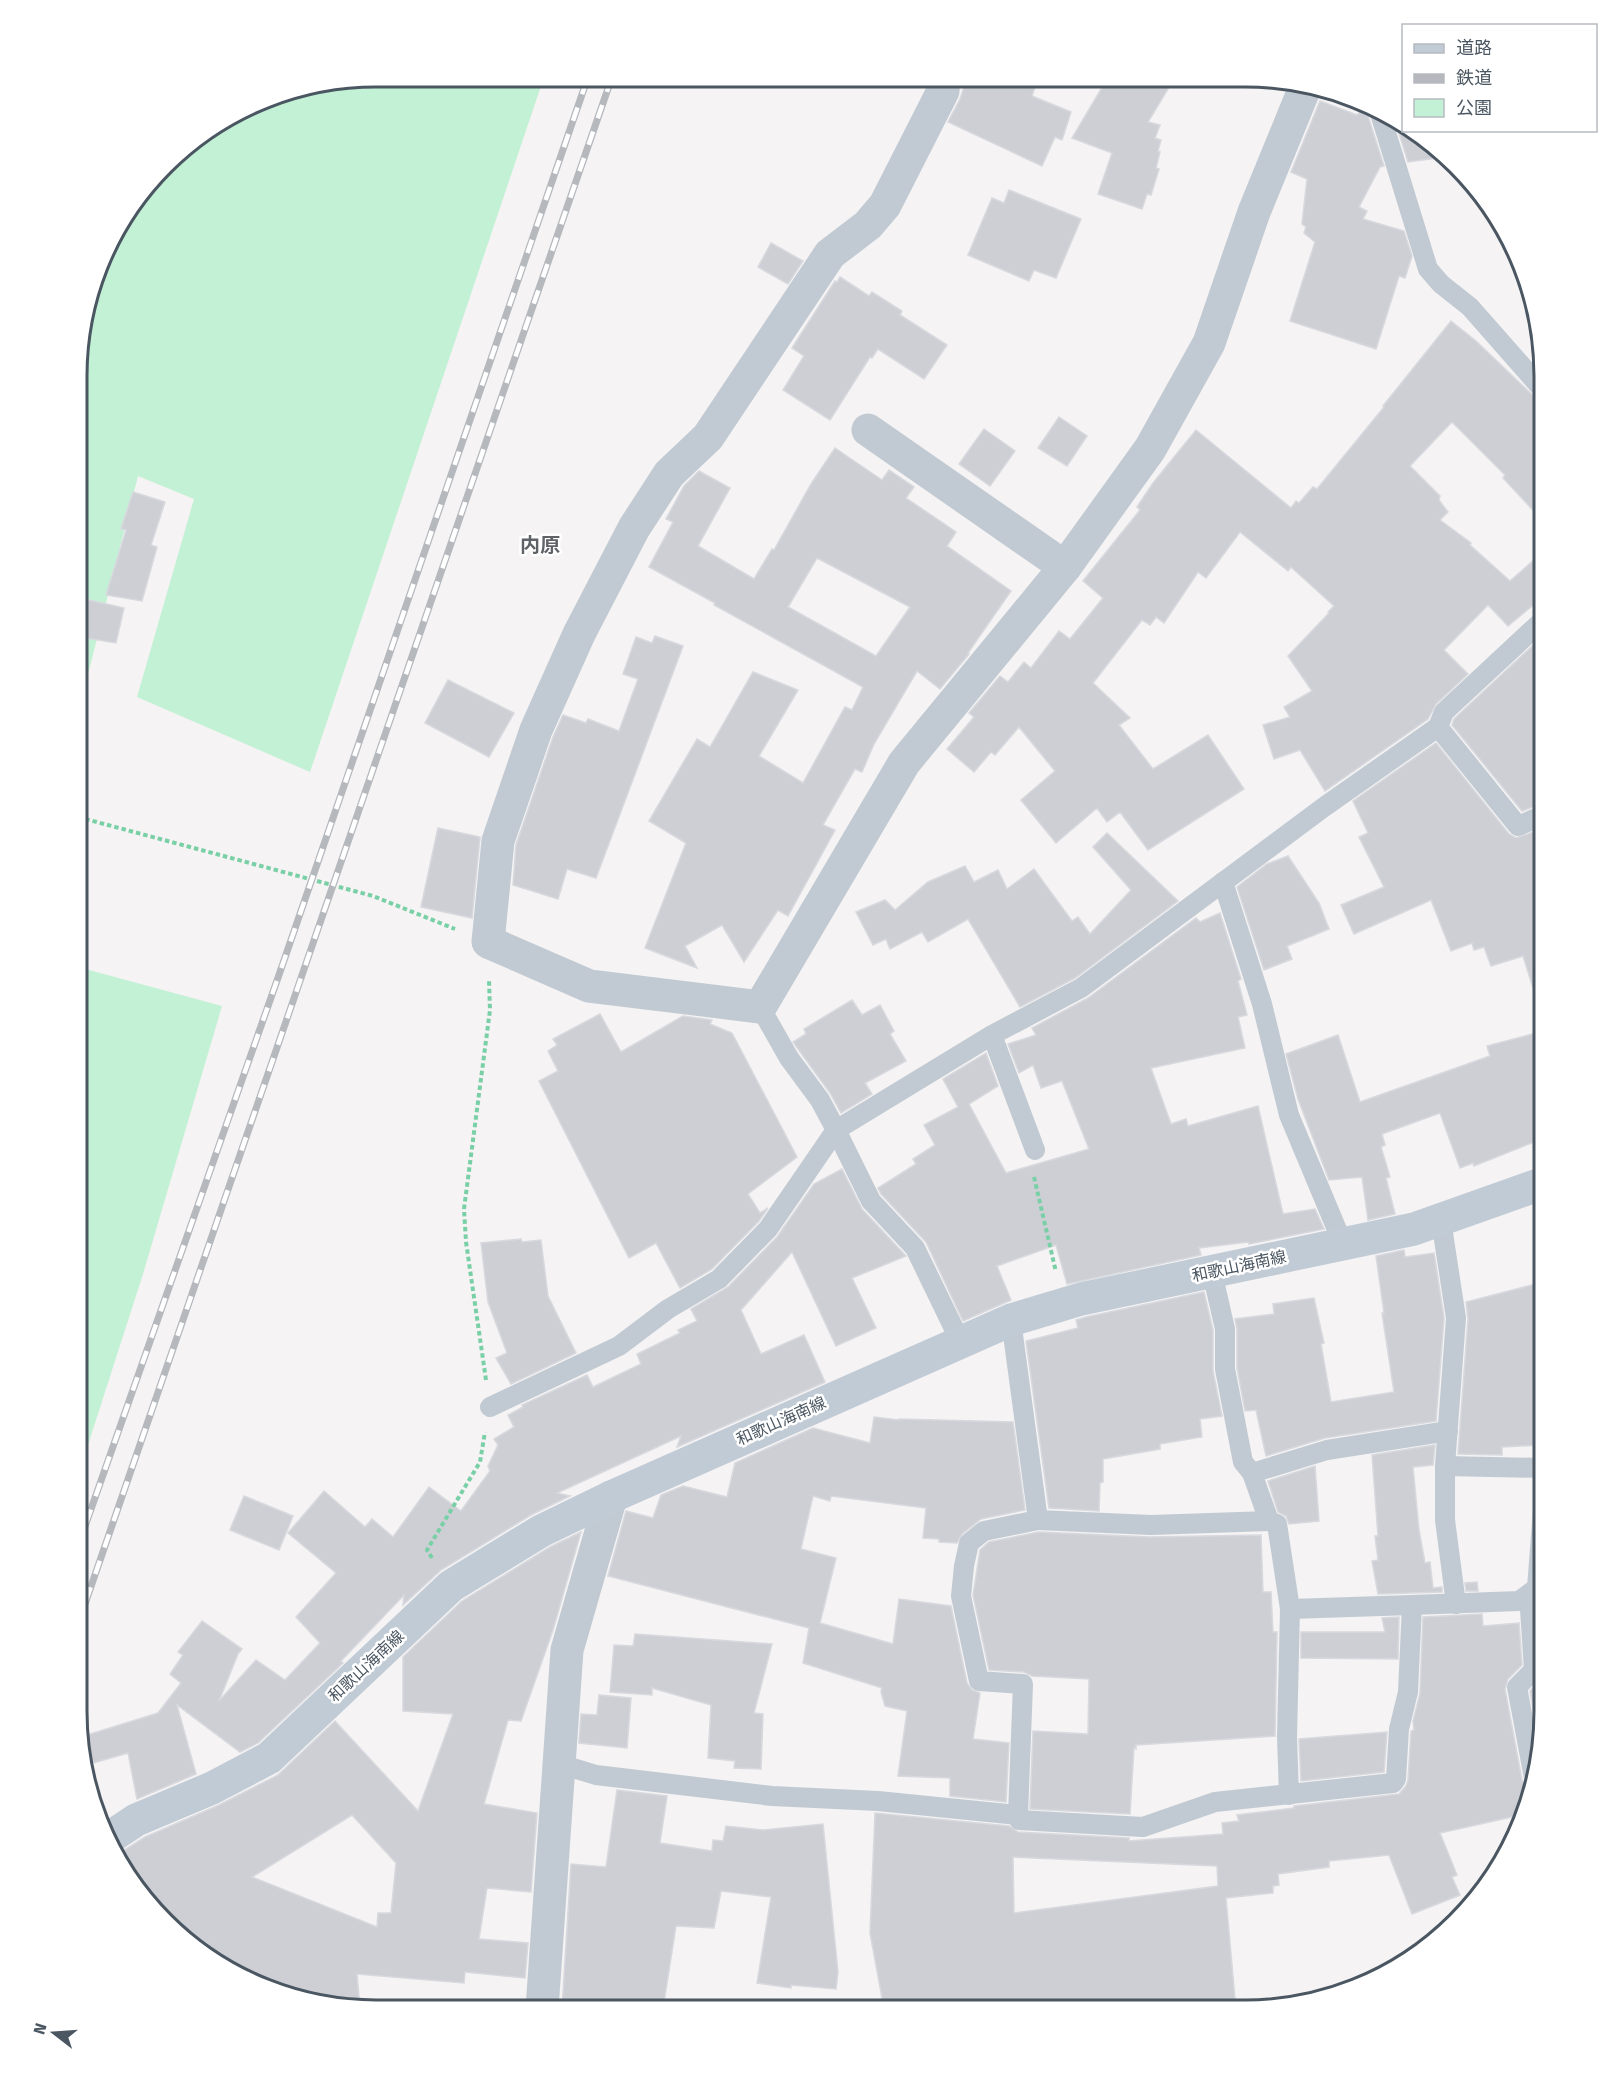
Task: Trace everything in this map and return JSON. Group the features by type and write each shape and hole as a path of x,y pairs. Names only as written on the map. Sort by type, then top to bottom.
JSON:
{"main road":[{"name":"和歌山海南線","path":"115,1834 136,1820 212,1788 269,1758 451,1586 541,1531 611,1497 1011,1320 1064,1304 1414,1229 1534,1187"}],"street":[{"path":"943,87 885,205 868,225 830,254 708,437 669,474 634,528 579,634 536,730 498,841 488,942 589,986 760,1007 904,763 1065,567 1150,449 1209,343 1254,212 1303,93"},
{"path":"868,430 1065,567"},
{"path":"543,2000 567,1650 611,1497"}],"lane":[{"path":"1383,123 1428,269 1441,284 1470,307 1534,380"},
{"path":"490,1407 620,1346 668,1309 719,1279 768,1229 836,1130 992,1035 1081,988 1324,807 1438,727 1444,712 1534,628"},
{"path":"1438,727 1518,826 1534,819"},
{"path":"1223,882 1262,1004 1289,1115 1343,1244"},
{"path":"760,1007 789,1058 820,1100 871,1201 915,1248 960,1341"},
{"path":"992,1035 1035,1150"},
{"path":"1441,1220 1456,1318 1445,1466 1445,1520 1456,1604"},
{"path":"1212,1272 1226,1329 1225,1369 1243,1462 1252,1473 1269,1521"},
{"path":"1011,1320 1038,1520"},
{"path":"1252,1473 1327,1450 1448,1431"},
{"path":"1445,1466 1534,1468"},
{"path":"1289,1794 1287,1737 1290,1609 1277,1524 1269,1521 1151,1526 1038,1520 984,1531 969,1543 961,1596 979,1681 1023,1684 1019,1820 1143,1827 1215,1802 1393,1784 1396,1779 1399,1729 1408,1692 1413,1605"},
{"path":"1290,1609 1518,1601 1534,1591"},
{"path":"1530,1757 1517,1687 1534,1670"},
{"path":"560,1764 596,1774 772,1796 878,1801 1018,1815"}],"path":[{"path":"87,819 373,896 488,942 490,1010 464,1209 466,1242 490,1407 480,1462 427,1550 451,1586"},
{"path":"1035,1150 1031,1163 1064,1304"}],"green space":[{"path":"541,87 310,772 137,697 194,499 138,476 87,678 89,339 97,301 109,266 126,232 147,200 172,172 200,147 248,117 283,102 339,89"},
{"path":"87,969 222,1006 143,1274 87,1448"}],"building":[{"path":"964,87 1035,87 1032,96 1071,112 1062,140 1055,137 1042,166 948,122"},
{"path":"1102,87 1169,87 1148,122 1160,125 1155,138 1161,140 1156,168 1159,169 1151,195 1147,194 1142,209 1098,194 1112,153 1072,138"},
{"path":"1320,101 1357,115 1360,112 1368,116 1384,166 1380,167 1359,207 1367,211 1363,219 1404,231 1412,256 1405,278 1399,276 1376,349 1290,321 1315,242 1304,233 1306,227 1302,224 1307,179 1291,172"},
{"path":"1399,132 1434,158 1408,162"},
{"path":"1009,190 1081,219 1056,278 1034,270 1029,281 968,255 992,198 1004,203"},
{"path":"771,243 803,261 788,284 758,267"},
{"path":"840,277 869,296 872,292 902,311 900,315 947,345 924,379 878,349 872,358 870,357 830,420 783,390 804,356 792,348 835,281 837,282"},
{"path":"1451,321 1476,341 1534,396 1534,511 1503,478 1505,475 1452,422 1410,466 1440,496 1439,500 1448,512 1440,520 1471,543 1470,545 1510,581 1534,560 1534,604 1508,626 1488,605 1444,650 1468,674 1436,704 1428,719 1325,791 1300,750 1274,759 1263,725 1290,717 1284,707 1312,691 1288,656 1334,606 1291,567 1288,571 1240,532 1206,578 1198,572 1164,623 1156,617 1150,625 1142,620 1093,683 1130,718 1119,725 1153,769 1208,735 1244,789 1148,850 1120,812 1107,822 1097,808 1056,843 1021,800 1055,771 1019,727 995,755 991,752 974,772 947,749 974,717 969,713 1000,676 1008,682 1024,662 1031,668 1059,631 1070,639 1103,598 1083,581 1140,510 1137,507 1153,483 1196,430 1291,508 1296,501 1299,503 1313,487 1317,489"},
{"path":"1059,417 1087,436 1067,466 1038,448"},
{"path":"984,429 1015,451 990,486 959,464"},
{"path":"835,448 882,480 889,470 914,487 906,498 956,532 947,546 1011,591 969,654 940,689 917,671 874,744 862,772 855,769 823,825 835,830 788,916 778,910 744,962 722,925 685,946 697,968 645,948 686,843 649,821 697,739 710,747 753,672 798,690 759,756 803,783 845,707 852,710 863,687 649,567 673,522 666,519 684,486 699,471 730,488 698,546 754,579 772,549 774,550 811,484","holes":["817,558 910,607 876,656 788,607"]},
{"path":"133,492 165,502 151,545 157,547 142,601 106,595 126,530 121,529"},
{"path":"87,599 124,608 116,643 87,638"},
{"path":"655,636 683,646 596,878 567,869 558,899 513,885 516,845 553,737 563,715 586,723 588,719 619,731 638,679 623,674 636,637 652,643"},
{"path":"1534,644 1534,806 1522,811 1452,725 1454,719"},
{"path":"448,680 514,713 489,757 425,723"},
{"path":"1436,743 1509,834 1516,838 1534,832 1534,991 1523,956 1491,966 1484,947 1474,950 1472,943 1451,951 1431,900 1354,934 1341,905 1384,887 1359,837 1368,833 1353,801"},
{"path":"438,828 480,837 472,918 421,907"},
{"path":"1107,833 1178,901 1075,978 1020,1007 968,919 928,942 922,932 890,949 886,939 873,945 856,912 885,900 895,910 928,882 965,866 974,882 998,870 1007,889 1034,869 1072,921 1078,917 1090,934 1131,890 1093,847"},
{"path":"1288,856 1319,903 1329,929 1287,946 1292,959 1264,970 1237,887 1267,864"},
{"path":"1220,913 1241,979 1238,981 1247,1015 1238,1017 1245,1048 1151,1068 1171,1124 1186,1119 1188,1126 1258,1106 1283,1214 1315,1209 1324,1229 1249,1244 1248,1242 1199,1248 1201,1255 1067,1284 1056,1245 997,1266 1011,1300 963,1321 926,1242 878,1188 916,1164 913,1159 935,1145 924,1125 958,1107 943,1079 986,1053 998,1086 969,1104 1006,1173 1089,1149 1062,1081 1041,1088 1033,1065 1019,1073 1008,1044 1036,1035 1032,1028 1088,998 1196,918 1200,922"},
{"path":"852,1000 862,1015 880,1005 894,1031 890,1034 906,1061 865,1083 872,1094 841,1113 830,1093 793,1042 806,1034 804,1029"},
{"path":"600,1014 621,1052 683,1016 712,1020 710,1024 732,1033 797,1157 748,1194 760,1213 768,1208 759,1221 712,1269 680,1288 656,1243 629,1258 539,1081 558,1071 548,1051 557,1045 553,1039"},
{"path":"1534,1034 1534,1142 1474,1166 1473,1163 1460,1168 1440,1113 1382,1134 1385,1145 1381,1147 1390,1177 1386,1178 1395,1214 1368,1220 1362,1177 1329,1180 1298,1099 1286,1054 1338,1035 1360,1102 1490,1056 1487,1046"},
{"path":"842,1169 862,1209 906,1256 852,1278 876,1328 836,1346 792,1252 741,1310 761,1354 804,1335 825,1382 677,1447 681,1436 557,1493 570,1496 531,1515 441,1570 403,1605 404,1595 341,1661 343,1663 258,1743 240,1752 177,1705 196,1774 137,1799 128,1753 93,1763 88,1735 158,1713 181,1683 170,1674 183,1655 178,1652 202,1621 242,1649 219,1701 256,1660 285,1680 320,1643 296,1617 336,1573 288,1533 324,1491 365,1527 372,1519 393,1537 429,1487 461,1511 490,1471 488,1466 498,1445 494,1439 514,1427 508,1415 523,1407 522,1405 587,1375 593,1387 641,1364 637,1354 680,1333 678,1330 697,1321 691,1309 728,1287 777,1237 814,1184"},
{"path":"521,1239 522,1242 541,1240 548,1296 576,1353 511,1384 496,1358 507,1353 488,1302 481,1243"},
{"path":"1404,1250 1405,1257 1434,1253 1444,1318 1436,1421 1325,1438 1266,1456 1256,1410 1245,1411 1237,1368 1235,1319 1274,1314 1273,1304 1314,1298 1324,1343 1321,1344 1331,1402 1394,1392 1376,1256"},
{"path":"1534,1285 1534,1445 1502,1447 1502,1455 1458,1454 1468,1319 1466,1302"},
{"path":"1204,1292 1213,1330 1213,1371 1222,1416 1200,1419 1202,1437 1160,1444 1160,1449 1103,1459 1099,1511 1049,1508 1026,1341 1078,1328 1076,1320 1086,1317"},
{"path":"874,1417 899,1420 1013,1422 1025,1510 981,1519 962,1534 957,1543 939,1542 939,1539 923,1538 926,1508 831,1496 830,1501 813,1496 801,1549 836,1558 820,1623 893,1644 899,1599 951,1606 967,1683 972,1690 980,1693 973,1739 1009,1743 1006,1802 950,1796 950,1778 898,1776 907,1711 885,1706 882,1688 803,1663 809,1628 608,1576 626,1511 653,1518 661,1495 683,1486 727,1497 735,1463 813,1428 870,1443"},
{"path":"1435,1445 1433,1465 1413,1467 1419,1530 1425,1563 1430,1562 1433,1588 1442,1587 1442,1592 1378,1594 1372,1561 1378,1560 1375,1536 1378,1536 1372,1455"},
{"path":"1315,1466 1319,1521 1289,1524 1286,1516 1278,1512 1268,1481"},
{"path":"244,1496 293,1516 279,1550 230,1530"},
{"path":"581,1532 553,1630 521,1721 508,1720 484,1804 537,1813 531,1892 487,1888 479,1939 528,1943 525,1978 465,1972 464,1983 357,1974 359,1999 339,1998 301,1990 266,1978 232,1961 200,1940 172,1915 147,1887 124,1851 145,1837 219,1805 278,1775 335,1721 418,1811 453,1714 403,1711 403,1657 462,1601 550,1547","holes":["352,1815 396,1863 391,1913 378,1913 377,1927 252,1877"]},
{"path":"1039,1532 1150,1537 1261,1535 1263,1592 1271,1592 1273,1632 1277,1632 1275,1736 1136,1745 1130,1814 1030,1809 1033,1731 1088,1734 1089,1679 1032,1676 1024,1672 989,1670 973,1595 980,1550 989,1542"},
{"path":"1477,1582 1478,1591 1466,1591 1465,1583"},
{"path":"1482,1614 1483,1626 1519,1623 1522,1665 1508,1679 1505,1689 1524,1786 1514,1816 1440,1833 1457,1875 1452,1877 1460,1895 1412,1914 1389,1855 1329,1861 1329,1867 1278,1874 1279,1885 1273,1886 1273,1893 1226,1898 1235,2000 882,2000 870,1933 875,1813 1009,1826 1018,1832 1129,1838 1129,1841 1223,1834 1222,1823 1239,1821 1237,1815 1399,1794 1408,1780 1411,1731 1414,1730 1413,1721 1420,1693 1423,1617","holes":["1013,1857 1217,1866 1218,1886 1014,1913"]},
{"path":"1399,1617 1398,1659 1301,1658 1301,1632 1385,1632 1382,1618"},
{"path":"635,1634 772,1644 754,1713 763,1714 761,1769 734,1768 735,1761 708,1758 711,1705 652,1688 652,1695 610,1692 614,1645 633,1646"},
{"path":"1534,1687 1534,1713 1530,1691"},
{"path":"599,1695 631,1698 627,1748 579,1743 581,1714 597,1715"},
{"path":"1387,1732 1384,1772 1301,1781 1299,1739"},
{"path":"617,1790 667,1796 660,1843 712,1851 713,1840 723,1841 726,1826 763,1830 823,1824 838,1972 836,1989 791,1985 791,1988 757,1983 771,1897 721,1891 714,1928 676,1926 664,2000 563,2000 571,1864 606,1867"}],"railway":[{"path":"87,1521 280,972 585,87"},
{"path":"87,1598 609,87"}],"district":[{"name":"内原","path":"540,545"}]}
